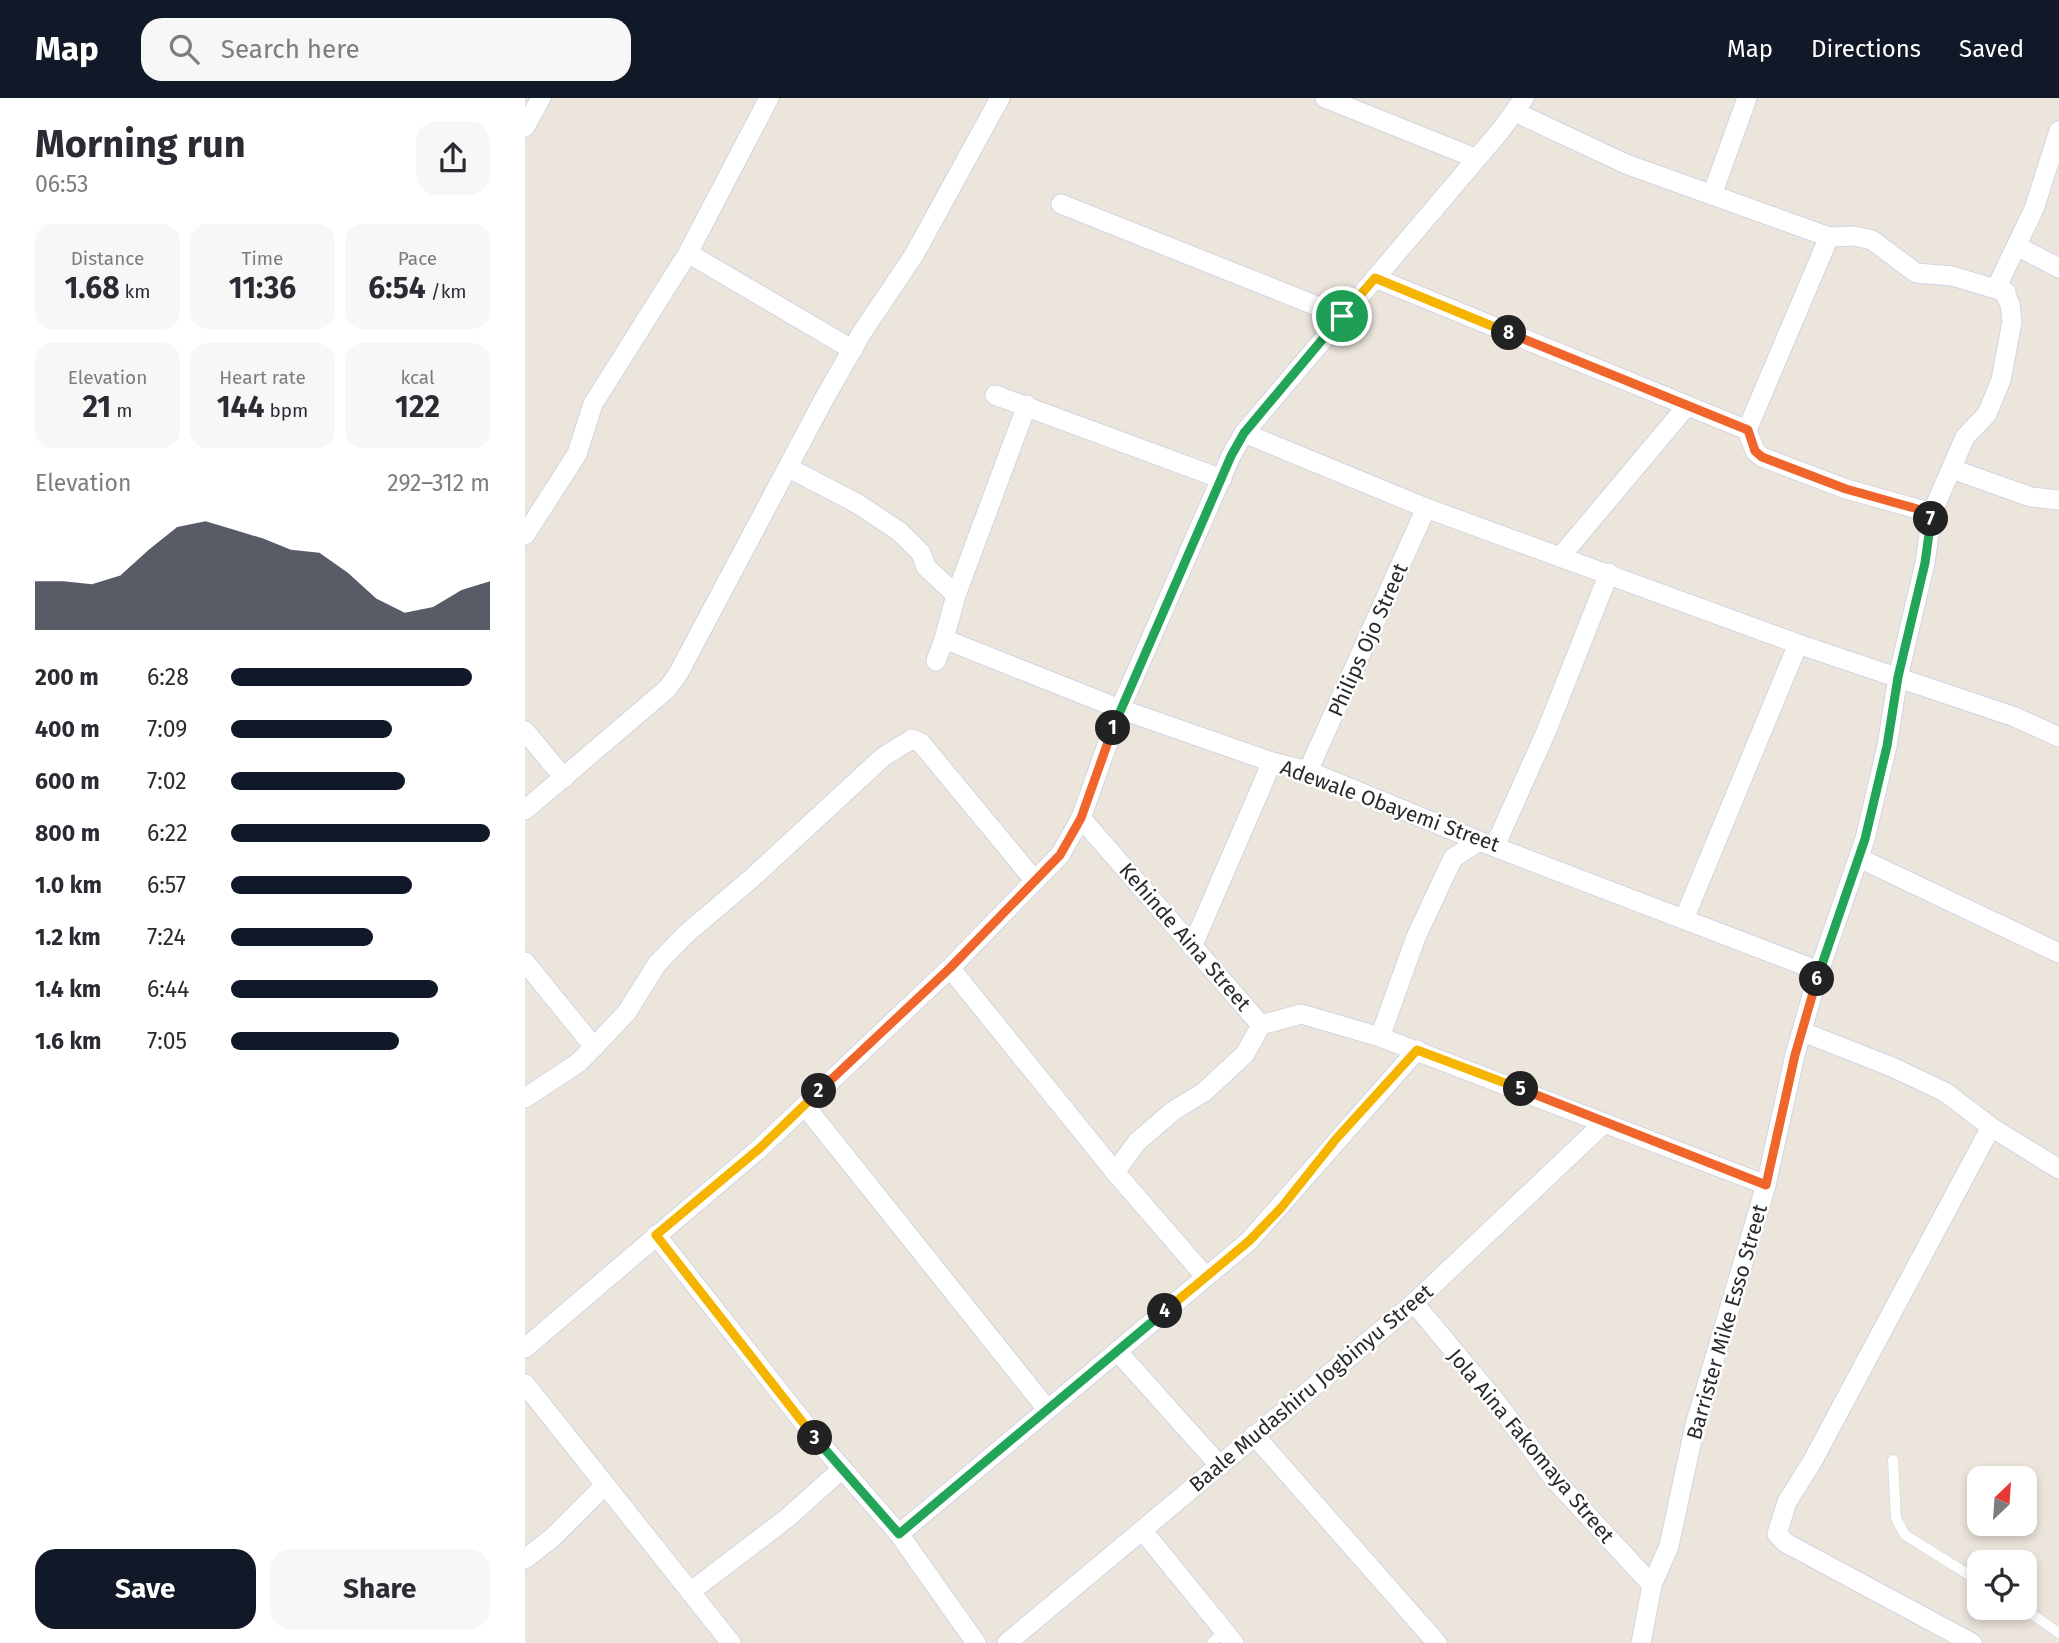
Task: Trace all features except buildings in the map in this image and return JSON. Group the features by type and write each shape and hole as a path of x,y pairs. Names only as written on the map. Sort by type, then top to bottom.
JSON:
{"street":[{"path":"525,127 541,98"},
{"path":"525,535 577,454 593,404 688,253 769,98"},
{"path":"525,810 667,689 853,350 921,244 1000,98"},
{"path":"1325,98 1475,158"},
{"path":"1712,195 1747,98"},
{"path":"525,1348 760,1148 950,968 1060,855 1081,818 1120,709 1244,433 1519,105 1626,164 1829,237 1854,236 1872,240 1916,273 1952,276 2006,292"},
{"path":"2059,131 2034,209 2017,246 2059,268"},
{"path":"1061,204 1342,316"},
{"path":"1829,237 1748,430 1755,451 1762,457 1846,489 1932,513"},
{"name":"Barrister Mike Esso Street","path":"1641,1643 1652,1585 1669,1546 1695,1425 1766,1185 1819,971 1859,858 1887,746 1898,677 1925,563 1932,513 1965,437 1987,414 2001,380 2012,322 2006,292 1999,282 2017,246"},
{"path":"688,253 853,350"},
{"path":"1375,278 1748,430"},
{"path":"995,395 1222,479"},
{"path":"936,662 956,595 1027,405"},
{"path":"1561,556 1686,407"},
{"path":"1244,433 1426,508 1798,644 2015,717 2059,737"},
{"path":"789,468 857,504 900,532 921,553 926,567 956,595"},
{"path":"1952,468 2031,497 2059,500"},
{"name":"Philips Ojo Street","path":"1308,771 1426,508"},
{"path":"1380,1037 1416,937 1453,858 1487,843 1546,732 1609,573"},
{"name":"Adewale Obayemi Street","path":"943,639 1120,709 1272,762 1308,771 1819,971"},
{"path":"1685,919 1798,644"},
{"path":"525,731 564,778"},
{"path":"525,1098 578,1063 627,1012 657,964 687,934 883,757 912,738 921,743 1035,881"},
{"path":"1192,947 1272,762"},
{"name":"Kehinde Aina Street","path":"1081,818 1261,1025 1245,1054 1204,1092 1174,1111 1137,1142 1115,1172"},
{"path":"1439,824 1453,858"},
{"path":"1859,858 2059,953"},
{"path":"525,962 594,1047"},
{"path":"950,968 1115,1172 1204,1275"},
{"path":"1261,1025 1301,1014 1380,1037 1766,1185"},
{"path":"1803,1032 1892,1067 1945,1092 1991,1128 2059,1169"},
{"path":"899,1534 1118,1352 1204,1275 1249,1241 1281,1208 1336,1139 1417,1050"},
{"path":"805,1106 1047,1409"},
{"name":"Baale Mudashiru Jogbinyu Street","path":"1007,1643 1413,1303 1604,1123"},
{"path":"1972,1643 1786,1543 1777,1534 1787,1502 1812,1462 1991,1128"},
{"path":"656,1235 842,1469 899,1534 976,1643"},
{"name":"Jola Aina Fakomaya Street","path":"1413,1303 1493,1398 1554,1479 1652,1585"},
{"path":"1118,1352 1220,1466"},
{"path":"525,1384 731,1643"},
{"path":"1254,1435 1437,1643"},
{"path":"690,1592 786,1519 842,1469"},
{"path":"525,1559 552,1538 605,1485"},
{"path":"1143,1531 1223,1639"}],"lane":[{"path":"1893,1460 1896,1518 1905,1535 1967,1574"},
{"path":"2037,1618 2059,1633"}],"route":[{"path":"1375,278 1748,430 1755,451 1762,457 1846,489 1932,513 1925,563 1898,677 1887,746 1865,839 1819,971 1795,1055 1766,1185 1417,1050 1336,1139 1281,1208 1249,1241 1204,1275 1108,1361 994,1452 899,1534 819,1442 656,1235 760,1148 805,1106 880,1031 950,968 1060,855 1081,818 1120,709 1231,456 1244,433 1342,316 1375,278"}]}
